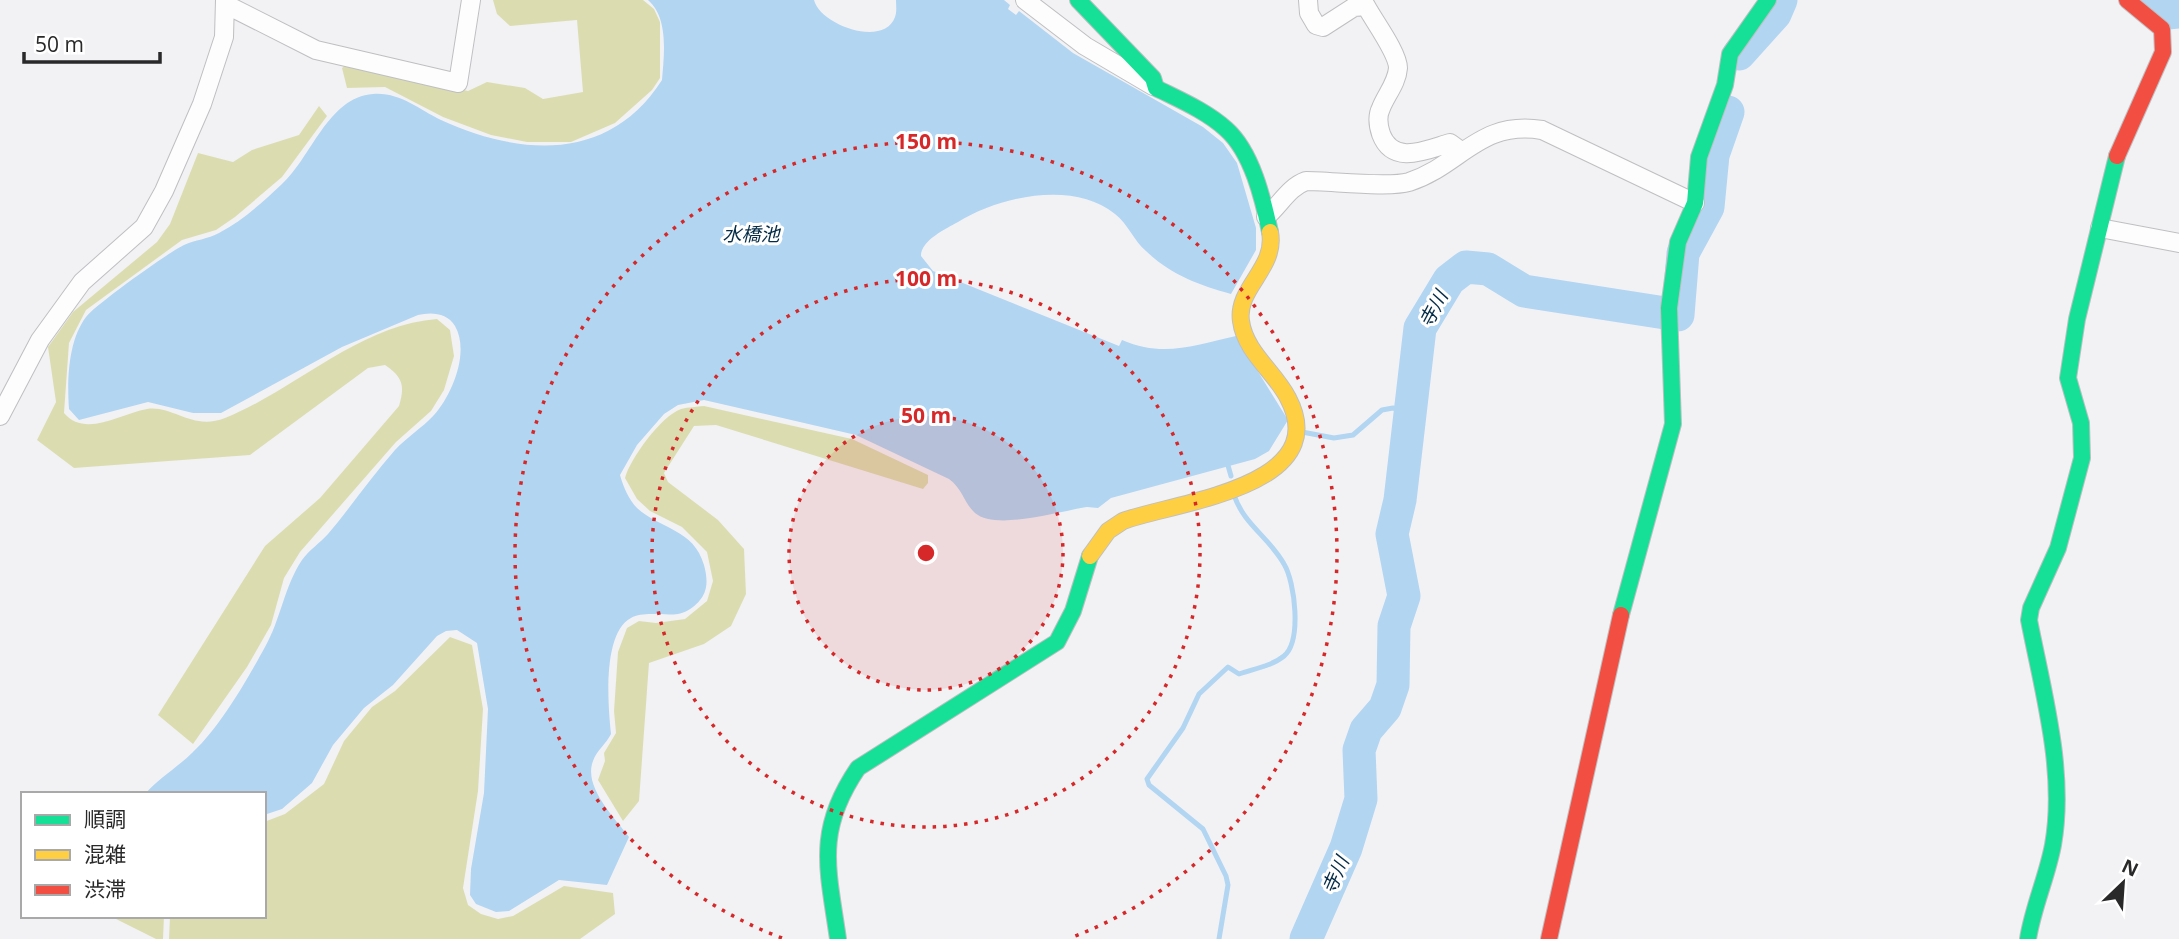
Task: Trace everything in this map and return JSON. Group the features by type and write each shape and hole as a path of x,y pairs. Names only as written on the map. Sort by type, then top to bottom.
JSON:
{"street":[{"path":"0,416 40,340 73,294 82,282 144,227 164,191 202,104 220,48 225,2 316,50 458,83 471,0"},
{"path":"838,939 827,856 827,826 838,797 858,768 1057,642 1069,627 1095,545 1114,526 1249,483 1274,471 1292,447 1294,430 1289,396 1246,338 1241,324 1242,305 1270,254 1272,240 1242,148 1230,133 1085,47 1025,0"},
{"path":"1078,0 1153,78 1156,88"},
{"path":"1308,0 1309,13 1316,25 1322,27 1354,7 1366,6 1396,58 1395,78 1379,111 1378,125 1384,142 1394,151 1408,155 1450,143 1461,151"},
{"path":"1549,939 1615,636 1667,455 1673,424 1669,313 1678,242 1695,204 1699,158 1725,85 1730,54 1768,0"},
{"path":"2028,939 2032,913 2053,845 2056,804 2046,708 2029,620 2031,608 2058,548 2082,458 2081,423 2068,377 2077,319 2116,159 2163,52 2162,29 2127,0"},
{"path":"1266,217 1280,205 1295,185 1306,181 1406,183 1424,176 1461,151 1500,131 1526,128 1542,130 1695,204"},
{"path":"2100,228 2179,243"}],"green space":[{"path":"493,0 643,0 654,9 660,22 660,78 652,90 615,123 571,142 527,142 491,135 443,117 385,87 347,88 342,68 348,63 468,91 487,82 525,88 543,99 583,92 577,20 510,26 497,14"},
{"path":"319,106 327,116 282,177 216,230 182,240 86,310 69,343 64,413 72,420 92,424 156,409 203,422 225,418 251,406 328,360 381,333 408,324 437,319 450,330 454,356 444,390 431,411 396,442 300,552 284,578 271,625 247,667 193,744 158,715 265,546 320,498 399,406 401,382 385,365 368,368 250,455 74,468 37,440 56,402 48,347 73,312 157,242 170,224 198,153 233,162 252,150 299,135"},
{"path":"704,406 852,439 928,475 928,483 923,489 716,425 694,426 664,473 668,482 718,520 744,549 746,594 731,626 704,644 649,663 639,801 623,821 598,780 605,761 604,753 616,733 614,711 618,652 627,628 639,621 656,623 685,619 707,601 713,581 707,552 682,527 650,511 637,499 625,478 640,450 665,420 681,409"},
{"path":"450,637 472,645 483,709 478,791 463,888 468,905 481,914 498,919 513,916 564,886 613,893 615,914 580,939 169,939 170,918 266,918 266,821 285,814 324,784 344,741 372,707 395,691"},
{"path":"114,918 164,918 163,939 156,939"}],"water":[{"name":"水橋池","path":"648,0 814,0 828,18 839,25 866,32 879,31 889,26 896,15 896,0 1004,0 1010,5 1008,9 1016,15 1019,11 1073,53 1203,127 1223,143 1237,163 1256,228 1256,250 1231,294 1197,283 1165,267 1142,247 1115,214 1079,197 1037,196 994,205 935,236 925,245 921,256 933,271 1119,346 1122,340 1152,348 1179,348 1236,336 1288,420 1269,451 1255,459 1111,498 1098,508 1087,507 1029,518 998,520 975,513 949,479 856,435 704,400 678,405 664,414 637,445 620,475 631,501 637,508 693,544 704,565 706,584 701,599 687,611 678,614 636,616 622,626 615,639 608,689 611,734 595,757 591,771 592,781 602,802 629,837 607,885 559,880 509,911 496,912 476,904 470,895 471,869 484,793 488,709 477,643 457,630 446,631 437,636 393,685 364,708 333,745 312,783 282,809 266,814 266,792 147,792 203,742 223,716 270,636 302,560 328,534 395,450 441,406 453,385 461,348 455,326 448,318 434,314 418,315 342,347 221,413 193,413 148,402 79,420 69,409 68,386 75,337 86,317 117,291 176,250 219,233 252,211 292,173 332,117 357,98 373,94 392,96 471,132 501,141 532,145 561,145 590,139 616,126 641,107 662,80 664,37 655,8"}],"waterway":[{"name":"寺川","path":"1739,54 1775,14 1781,0"},
{"path":"2151,0 2168,13 2179,12"},
{"name":"寺川","path":"1306,939 1346,848 1361,799 1359,750 1366,730 1385,708 1393,685 1394,626 1404,596 1392,534 1400,500 1420,328 1449,280 1466,267 1488,269 1524,291 1678,315 1683,253 1708,207 1713,155 1728,112"},
{"path":"1302,432 1334,438 1353,435 1382,410 1393,408 1410,412"},
{"path":"1227,462 1231,476"},
{"path":"1219,939 1228,885 1226,876 1203,829 1149,785 1147,779 1183,728 1199,694 1228,667 1239,674 1268,665 1284,656 1290,648 1295,611 1288,573 1278,555 1244,515 1234,495"}],"traffic: fast":[{"path":"1078,0 1153,78 1156,88 1210,117 1235,139 1250,163 1270,232"},
{"path":"1621,615 1673,424 1669,308 1678,242 1695,203 1699,157 1725,85 1730,54 1768,0"},
{"path":"2028,939 2053,845 2057,789 2051,732 2029,620 2031,608 2058,548 2082,458 2081,423 2068,378 2077,319 2117,156"},
{"path":"838,939 829,871 830,831 835,811 858,768 1057,642 1073,611 1090,556"}],"traffic: slow":[{"path":"1090,556 1108,531 1123,521 1243,486 1270,471 1289,452 1297,428 1288,398 1254,352 1241,321 1244,298 1268,256 1270,232"}],"traffic: jam":[{"path":"2117,156 2163,52 2162,29 2127,0"},
{"path":"1549,939 1621,615"}]}
